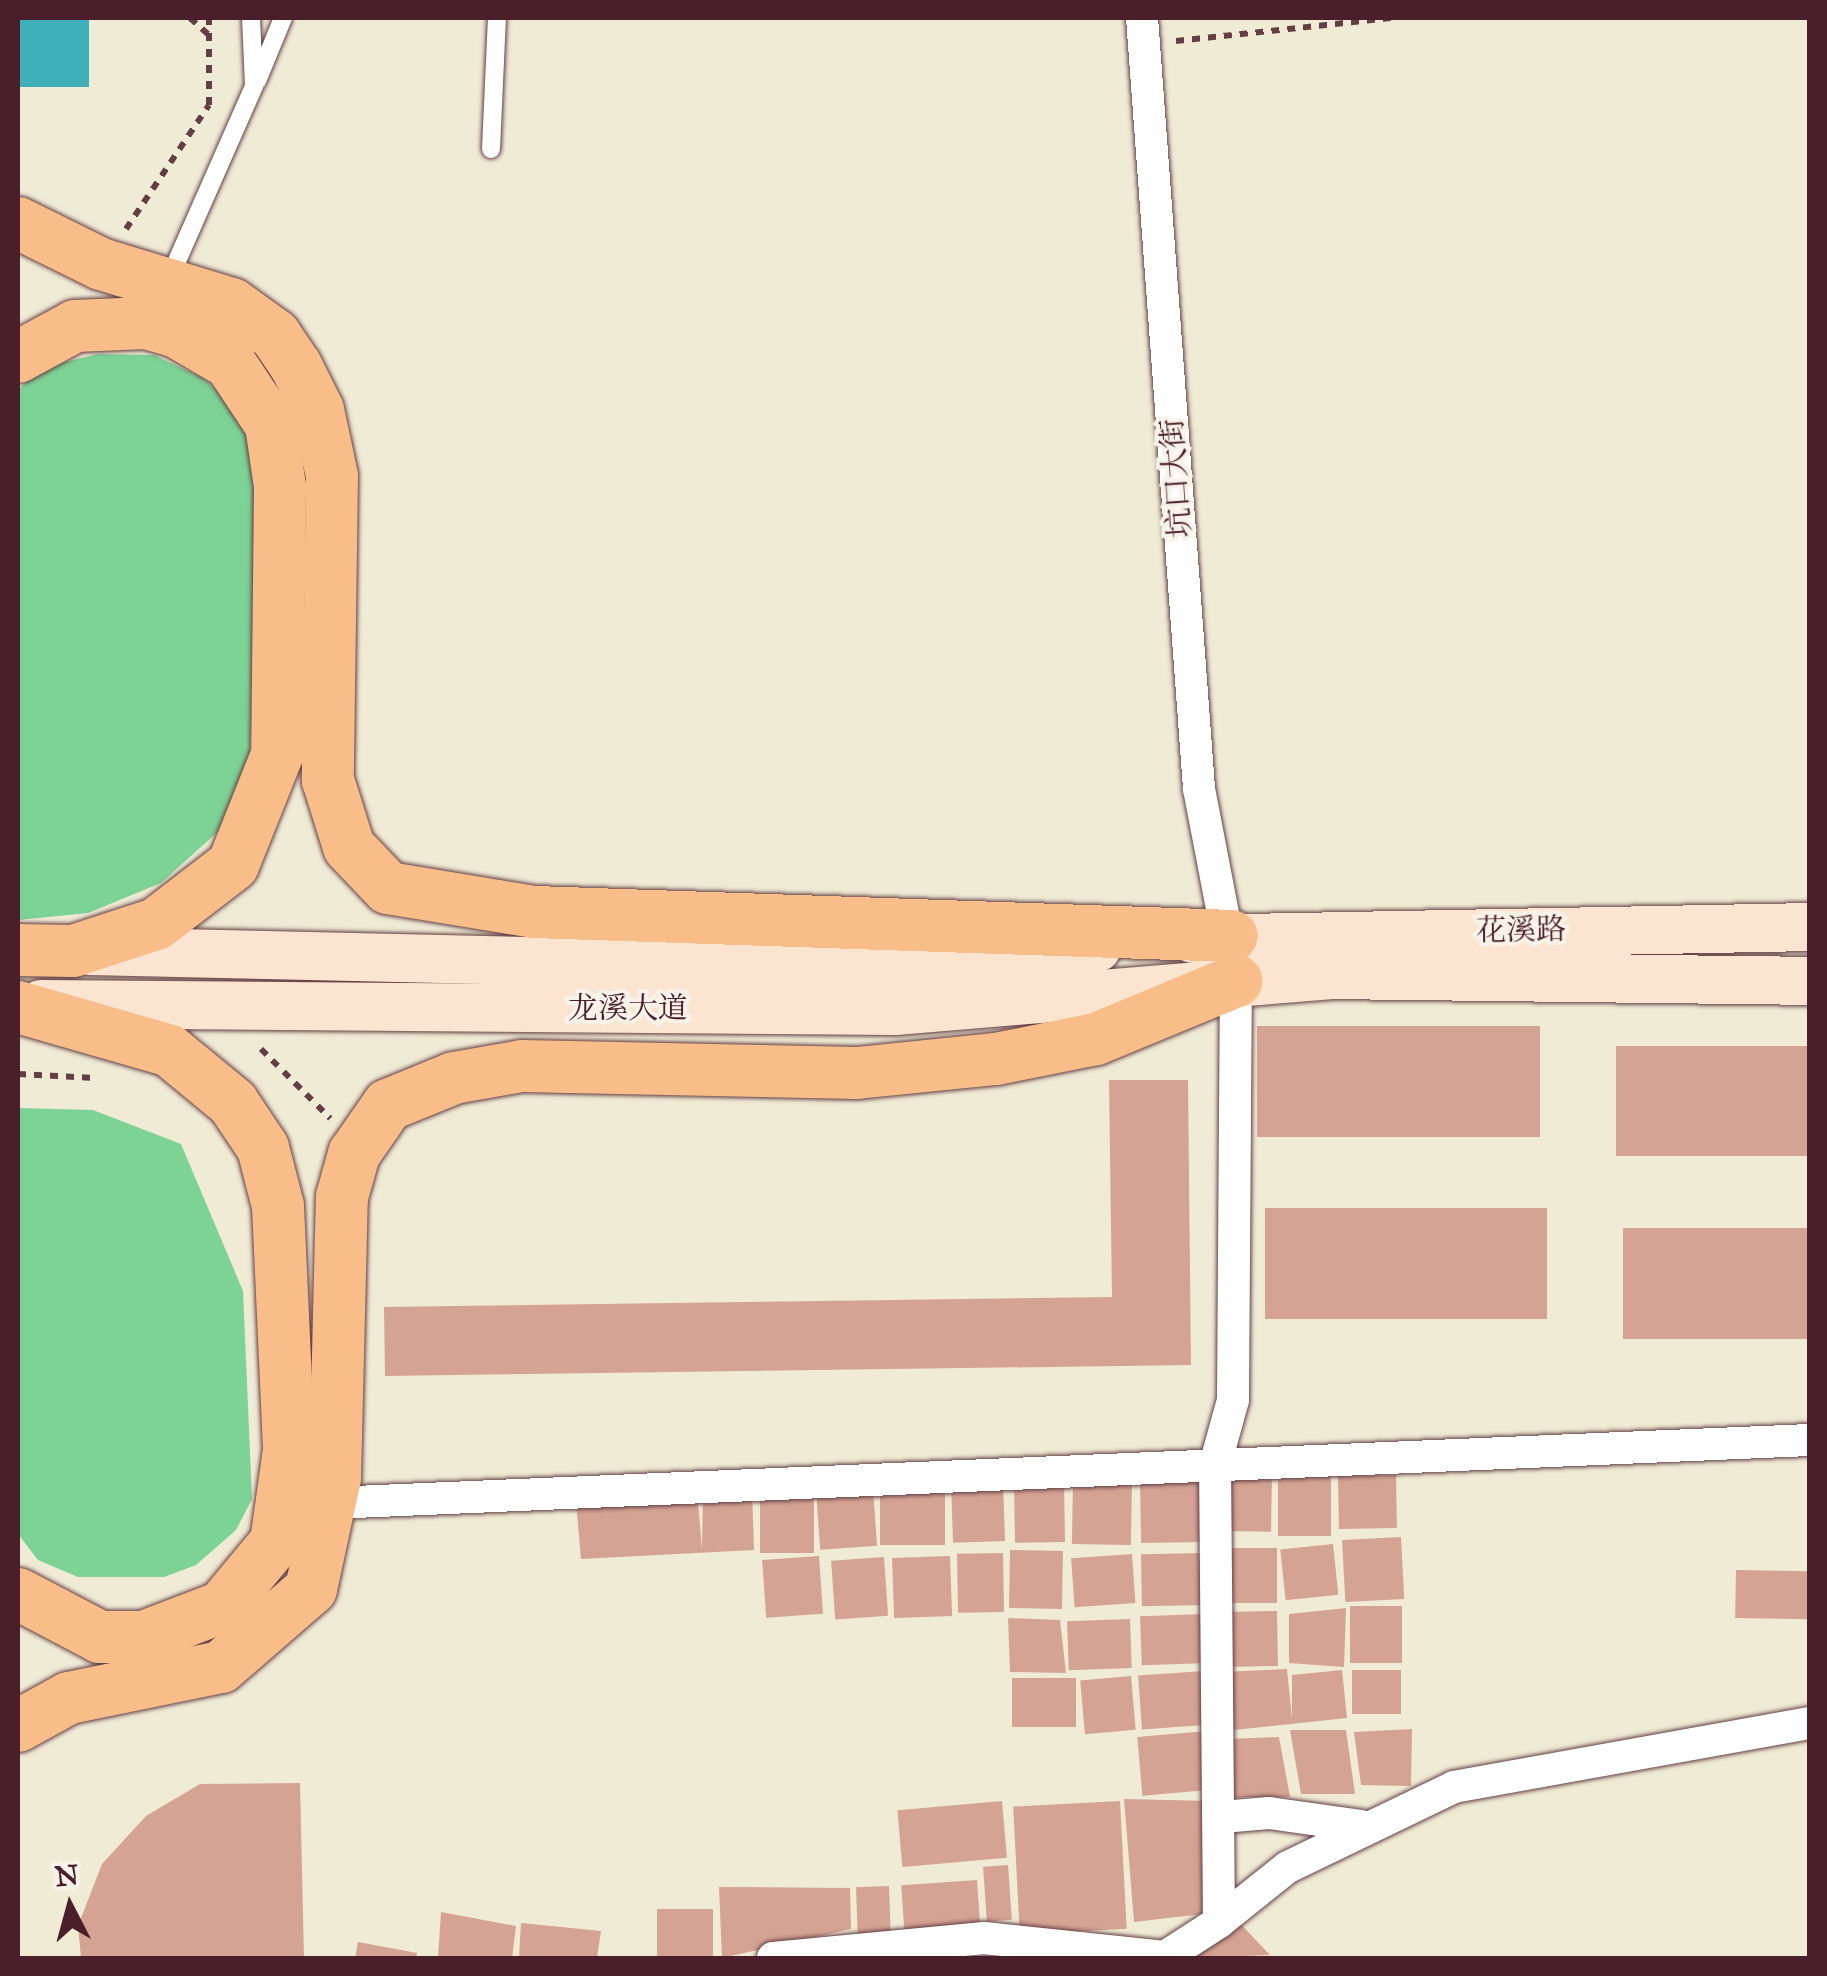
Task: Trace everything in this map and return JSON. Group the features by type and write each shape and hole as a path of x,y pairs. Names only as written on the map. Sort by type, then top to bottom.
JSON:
{"main road":[{"path":"18,223 259,320 318,410 334,508 328,780 349,847 388,888 535,912 1234,958"},
{"path":"18,357 75,326 114,322 177,332 230,363 271,425 280,487 277,755 233,865 156,924 72,951"},
{"name":"龙溪大道","path":"18,950 72,951"},
{"path":"18,1726 69,1698 221,1668 258,1644 310,1590 332,1503 342,1197 354,1154 388,1105 454,1078 522,1066 857,1073 996,1059 1096,1039 1234,958"},
{"path":"18,1006 170,1051 234,1103 262,1148 278,1206 286,1498 276,1542 252,1581 185,1626 144,1637 100,1637 18,1594"}],"street":[{"name":"坑口大街","path":"1143,31 1199,788 1234,958 1233,1400 1215,1465 1222,1817 1219,1922"},
{"name":"花溪路","path":"1234,958 1810,927"},
{"name":"龙溪大道","path":"72,951 996,1009 1234,958"},
{"name":"花溪路","path":"1234,958 1810,980"},
{"name":"龙溪大道","path":"18,1006 650,986"},
{"path":"332,1503 1810,1440"},
{"path":"773,1958 984,1938 1165,1956 1219,1922 1288,1866 1360,1826 1454,1787 1810,1723"},
{"path":"1222,1817 1269,1813 1360,1826"}],"lane":[{"path":"251,18 254,86"},
{"path":"177,332 168,282 282,18"},
{"path":"491,148 497,18"}],"path":[{"path":"190,18 210,36"},
{"path":"108,256 210,105 209,18"},
{"path":"1143,31 1393,18"},
{"path":"250,1037 333,1120"},
{"path":"18,1074 109,1079"}],"green space":[{"path":"98,354 154,355 203,378 241,412 258,461 250,756 222,828 161,883 88,913 18,920 18,390 40,368"},
{"path":"18,1108 93,1110 181,1144 243,1291 252,1499 236,1530 196,1565 164,1577 78,1577 38,1560 18,1534"}],"water":[{"path":"18,18 89,18 89,87 18,87"}],"building":[{"path":"1257,1026 1540,1026 1540,1137 1257,1137"},
{"path":"1616,1046 1810,1046 1810,1156 1616,1156"},
{"path":"1109,1080 1188,1080 1191,1365 385,1376 384,1307 1112,1297"},
{"path":"1265,1208 1547,1208 1547,1319 1265,1319"},
{"path":"1623,1228 1810,1228 1810,1339 1623,1339"},
{"path":"1224,1474 1272,1475 1271,1532 1223,1531"},
{"path":"1396,1475 1397,1528 1339,1529 1338,1476"},
{"path":"1278,1477 1331,1477 1331,1536 1278,1536"},
{"path":"1203,1479 1204,1542 1141,1543 1140,1480"},
{"path":"1073,1480 1132,1481 1131,1545 1072,1544"},
{"path":"1003,1482 1005,1541 953,1543 951,1484"},
{"path":"1064,1483 1065,1542 1015,1543 1014,1484"},
{"path":"880,1484 945,1484 945,1545 880,1545"},
{"path":"760,1487 814,1487 814,1553 760,1553"},
{"path":"873,1488 877,1546 820,1550 816,1492"},
{"path":"752,1490 754,1550 581,1559 576,1501 697,1491 702,1549 703,1492"},
{"path":"1401,1537 1404,1599 1345,1602 1342,1540"},
{"path":"1333,1544 1338,1595 1286,1600 1280,1550"},
{"path":"1222,1548 1277,1548 1277,1603 1222,1603"},
{"path":"1010,1550 1063,1551 1062,1609 1009,1608"},
{"path":"1003,1553 1004,1612 958,1613 957,1554"},
{"path":"1206,1553 1207,1605 1142,1606 1141,1554"},
{"path":"1132,1554 1135,1603 1075,1607 1071,1558"},
{"path":"819,1556 823,1614 766,1618 762,1560"},
{"path":"950,1556 952,1616 894,1618 892,1558"},
{"path":"884,1557 888,1616 835,1620 831,1561"},
{"path":"1736,1570 1810,1571 1809,1619 1735,1618"},
{"path":"1350,1606 1402,1606 1402,1663 1350,1663"},
{"path":"1346,1608 1344,1667 1289,1663 1289,1614"},
{"path":"1277,1611 1278,1666 1225,1667 1224,1612"},
{"path":"1206,1614 1208,1663 1142,1665 1140,1616"},
{"path":"1008,1618 1060,1620 1066,1673 1010,1672"},
{"path":"1130,1619 1132,1668 1069,1670 1067,1621"},
{"path":"1287,1669 1292,1719 1292,1675 1342,1670 1347,1718 1224,1731 1223,1672"},
{"path":"1352,1670 1401,1670 1401,1714 1352,1714"},
{"path":"1204,1671 1208,1725 1142,1729 1138,1676"},
{"path":"1131,1676 1136,1730 1085,1734 1080,1680"},
{"path":"1012,1678 1076,1678 1076,1727 1012,1727"},
{"path":"1412,1729 1411,1786 1361,1785 1354,1732"},
{"path":"1290,1730 1346,1730 1355,1794 1301,1794"},
{"path":"1206,1731 1211,1790 1142,1796 1137,1737"},
{"path":"1279,1737 1290,1797 1232,1797 1229,1739"},
{"path":"300,1783 304,1958 81,1958 78,1926 102,1864 146,1816 200,1784"},
{"path":"1124,1799 1211,1801 1202,1914 1134,1922"},
{"path":"1002,1801 1007,1858 902,1867 897,1810"},
{"path":"1120,1801 1127,1929 1020,1934 1013,1807"},
{"path":"1008,1865 1012,1920 987,1922 983,1867"},
{"path":"977,1880 980,1926 904,1931 901,1885"},
{"path":"889,1886 891,1934 858,1935 856,1887"},
{"path":"719,1887 850,1888 851,1929 722,1958"},
{"path":"657,1909 713,1909 713,1958 657,1958"},
{"path":"441,1912 516,1926 512,1958 438,1958"},
{"path":"1234,1917 1270,1955 1196,1958 1190,1950"},
{"path":"521,1923 601,1931 597,1958 519,1958"},
{"path":"358,1942 417,1953 416,1958 355,1958"}]}
